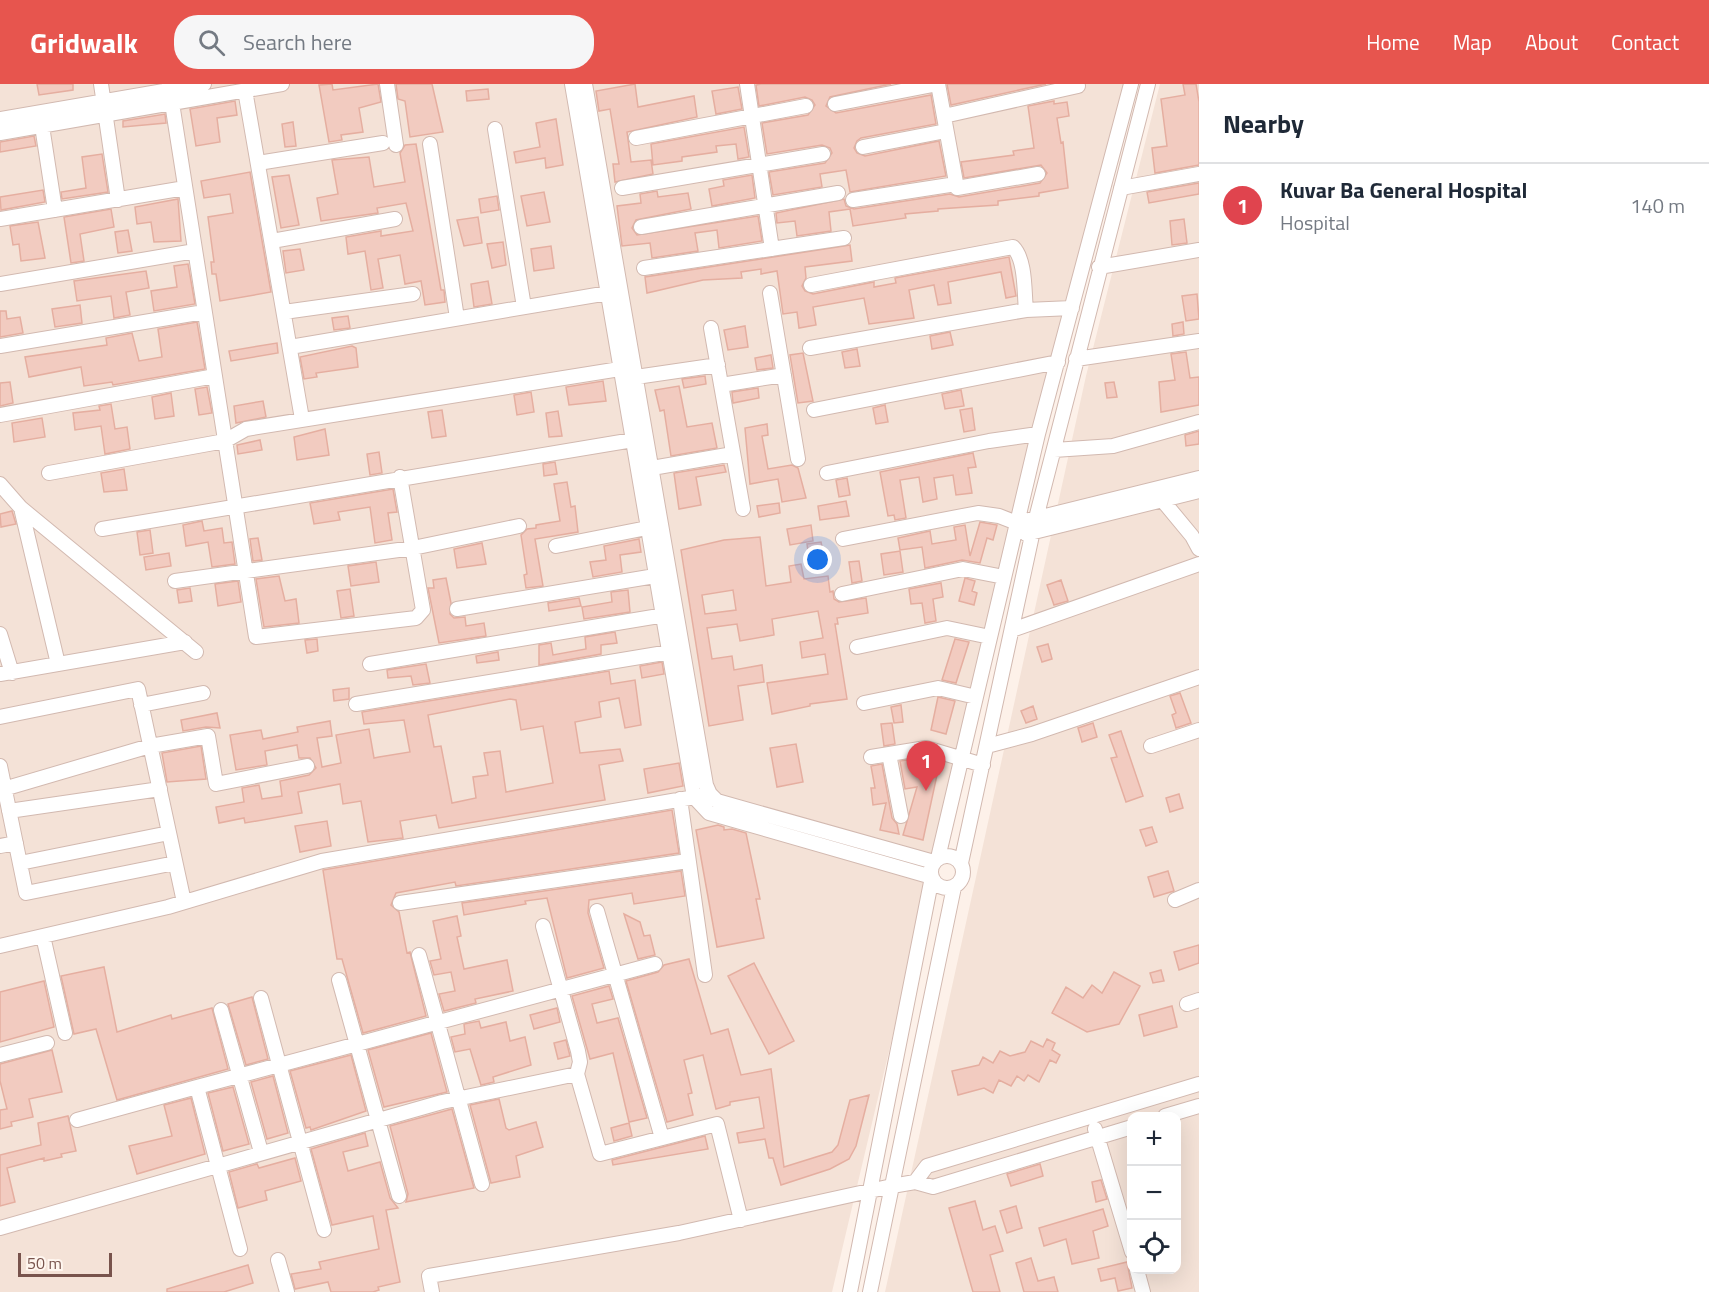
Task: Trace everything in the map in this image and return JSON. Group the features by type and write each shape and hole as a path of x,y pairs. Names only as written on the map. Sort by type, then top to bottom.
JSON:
{"street":[{"path":"101,84 118,200"},
{"path":"0,134 42,126 204,84"},
{"path":"170,92 245,90 282,84"},
{"path":"258,162 390,144 387,84"},
{"path":"572,84 613,292 635,372 647,438 676,613 675,651 694,797 709,813 932,877 939,886 954,886"},
{"path":"585,84 613,292 619,369 655,576 662,615 675,651 710,794 717,801 936,860 953,856 961,863"},
{"path":"747,84 772,249"},
{"path":"835,104 938,84 957,188 1038,174"},
{"path":"850,1292 932,877 1038,434 1131,84"},
{"path":"870,1292 954,886 962,879 961,863 1035,526 1099,267 1148,84"},
{"path":"944,116 1078,86"},
{"path":"245,90 302,419"},
{"path":"170,92 256,637 416,618 423,610 400,477"},
{"path":"636,138 806,106"},
{"path":"0,119 105,108"},
{"path":"42,126 55,210"},
{"path":"495,129 525,306"},
{"path":"863,147 946,131"},
{"path":"429,144 457,318"},
{"path":"622,188 823,154"},
{"path":"1120,188 1199,174"},
{"path":"853,200 956,184"},
{"path":"0,219 185,188"},
{"path":"640,227 838,193"},
{"path":"272,242 395,219"},
{"path":"644,268 844,238"},
{"path":"811,285 1012,247 1017,251 1021,264 1026,310"},
{"path":"1099,267 1199,250"},
{"path":"0,284 195,251"},
{"path":"290,347 613,292"},
{"path":"770,293 798,459"},
{"path":"284,312 413,294"},
{"path":"810,348 1026,310 1072,308"},
{"path":"0,346 204,312"},
{"path":"711,328 743,509"},
{"path":"1076,358 1199,341"},
{"path":"813,410 1058,362"},
{"path":"49,473 225,441 246,429 302,419 619,369 635,372 718,365"},
{"path":"721,385 784,375"},
{"path":"0,415 214,376"},
{"path":"1054,450 1113,446 1199,422"},
{"path":"827,473 989,441 1038,434"},
{"path":"102,529 400,477 647,438"},
{"path":"652,468 733,453"},
{"path":"1035,526 1199,478"},
{"path":"0,484 21,508 196,652"},
{"path":"843,539 978,513 1015,530 1163,501 1199,491"},
{"path":"1163,501 1192,536 1199,549"},
{"path":"21,508 58,664"},
{"path":"175,581 413,548 519,526"},
{"path":"556,546 647,528"},
{"path":"1012,630 1199,564"},
{"path":"842,594 963,568 1004,577"},
{"path":"457,609 655,576"},
{"path":"370,664 676,613"},
{"path":"857,647 947,628 990,638"},
{"path":"0,634 6,673 184,642"},
{"path":"356,704 675,651"},
{"path":"987,746 1032,734 1199,676"},
{"path":"0,717 138,688 184,902"},
{"path":"864,703 938,688 976,697"},
{"path":"141,705 203,693"},
{"path":"1151,746 1199,730"},
{"path":"3,789 150,746 208,736 216,784 307,766"},
{"path":"871,756 926,748 983,765"},
{"path":"889,754 901,816"},
{"path":"0,766 26,893 175,863"},
{"path":"9,811 160,789"},
{"path":"0,946 184,902 322,861 710,794"},
{"path":"680,799 705,975"},
{"path":"20,863 169,833"},
{"path":"0,846 16,843"},
{"path":"400,903 688,861"},
{"path":"1175,900 1199,890"},
{"path":"597,912 662,1138"},
{"path":"543,926 562,989 580,1062 577,1074 600,1154 717,1124 741,1220"},
{"path":"43,936 65,1033"},
{"path":"419,955 482,1184"},
{"path":"77,1120 655,964"},
{"path":"339,980 399,1196"},
{"path":"261,998 324,1230"},
{"path":"221,1010 261,1152"},
{"path":"0,1055 47,1043"},
{"path":"0,1228 218,1164 459,1099 577,1074"},
{"path":"915,1182 927,1166 1199,1084"},
{"path":"197,1087 240,1249"},
{"path":"1181,1112 1199,1107"},
{"path":"1092,1118 1127,1238"},
{"path":"428,1291 429,1276 741,1220 870,1193 892,1186 915,1182 933,1187 1127,1128"},
{"path":"278,1260 287,1292"},
{"path":"1138,1274 1143,1292"}],"shaded area":[{"path":"0,84 1127,84 1033,443 832,1292 0,1292"},
{"path":"1160,84 1199,84 1199,1292 885,1292 1086,376"}],"building":[{"path":"37,84 73,84 73,90 39,95"},
{"path":"332,84 333,90 378,84 381,102 359,108 363,132 341,135 342,140 329,142 319,85"},
{"path":"396,84 432,84 443,132 410,137 405,101 398,99"},
{"path":"635,84 638,107 694,96 697,117 627,132 631,162 651,160 653,174 615,182 613,164 619,164 610,109 599,111 596,91"},
{"path":"891,84 830,97 826,106 836,113 931,95 936,124 861,138 854,148 857,153 865,156 939,141 946,176 850,192 846,170 820,174 822,187 773,195 769,172 825,163 832,153 830,148 822,145 767,154 762,123 808,115 815,105 812,100 805,97 759,106 756,85"},
{"path":"947,84 1046,84 951,105"},
{"path":"1183,84 1196,84 1199,102 1199,165 1155,173 1152,148 1167,146 1161,99 1185,95"},
{"path":"738,87 742,109 716,114 712,91"},
{"path":"488,89 489,99 467,101 466,91"},
{"path":"235,101 237,115 217,118 220,142 196,146 190,109"},
{"path":"1054,101 1054,104 1067,102 1069,116 1057,118 1061,143 1063,142 1068,188 1039,193 1039,196 998,201 998,205 938,209 938,211 905,214 906,218 853,226 850,209 829,212 831,231 797,236 795,221 777,223 776,213 844,199 846,206 854,209 950,194 959,197 1040,183 1047,173 1041,165 964,178 961,162 1014,155 1013,151 1034,148 1028,106"},
{"path":"165,114 166,123 123,127 123,121"},
{"path":"556,119 563,165 546,168 545,158 516,163 514,152 540,147 536,123"},
{"path":"293,122 296,146 285,147 282,124"},
{"path":"744,127 749,157 738,159 736,144 716,146 717,152 682,157 682,161 653,165 651,144"},
{"path":"34,136 36,146 0,152 0,142"},
{"path":"416,144 445,302 425,305 421,281 405,284 400,255 378,259 383,288 371,290 365,251 348,254 346,237 381,231 381,236 413,231 406,203 377,208 378,213 321,221 317,198 338,194 332,160 369,157 374,187 405,182 400,153 405,145"},
{"path":"102,154 108,192 62,199 61,192 86,188 82,157"},
{"path":"250,172 271,292 220,301 216,274 212,274 211,262 214,262 208,217 233,213 230,194 204,198 201,181"},
{"path":"289,175 299,225 281,228 272,177"},
{"path":"752,175 755,198 712,206 709,189 724,186 723,180"},
{"path":"1199,183 1199,194 1149,203 1147,192"},
{"path":"43,190 45,202 1,210 0,197"},
{"path":"657,191 658,197 688,193 691,209 636,220 632,228 637,235 758,216 762,241 719,248 717,230 695,233 698,251 652,258 650,243 622,246 617,206 641,203 640,194"},
{"path":"544,192 550,222 527,226 521,196"},
{"path":"497,196 499,210 481,213 479,199"},
{"path":"178,199 181,241 154,242 151,222 137,224 135,207"},
{"path":"111,209 114,227 80,234 84,261 71,263 64,217"},
{"path":"478,217 482,243 464,246 457,220"},
{"path":"1184,219 1187,243 1172,245 1170,221"},
{"path":"38,222 45,258 21,261 19,244 13,245 10,226"},
{"path":"128,230 132,251 118,253 115,232"},
{"path":"503,242 506,265 492,268 487,244"},
{"path":"850,245 852,261 805,267 806,278 802,286 805,291 813,294 874,282 874,287 896,283 895,278 1009,257 1016,296 1006,298 1001,272 948,282 951,303 938,305 934,285 909,290 914,318 869,324 864,298 813,307 816,325 799,328 797,312 783,314 777,271 761,274 761,269 741,272 742,278 703,280 647,293 645,277"},
{"path":"551,246 554,268 534,271 531,249"},
{"path":"300,249 304,270 286,273 283,251"},
{"path":"188,264 195,304 154,311 151,291 177,287 174,266"},
{"path":"146,271 149,288 126,292 130,315 114,318 111,296 77,301 74,281"},
{"path":"488,281 492,304 474,307 471,284"},
{"path":"1197,294 1199,319 1186,321 1182,296"},
{"path":"80,305 82,323 55,327 52,309"},
{"path":"0,311 6,311 7,319 20,317 23,333 0,337"},
{"path":"348,316 350,328 334,330 332,318"},
{"path":"197,322 205,369 113,385 112,382 84,386 81,367 29,377 25,357 107,345 106,338 132,333 139,361 162,357 158,329"},
{"path":"1183,322 1184,334 1173,336 1172,324"},
{"path":"745,326 748,347 728,350 724,330"},
{"path":"950,332 953,345 932,349 930,336"},
{"path":"277,343 278,353 231,361 229,351"},
{"path":"352,346 356,348 358,367 316,373 317,377 304,379 300,357"},
{"path":"857,349 860,366 845,368 842,352"},
{"path":"1186,352 1190,378 1199,377 1199,405 1161,412 1159,382 1175,380 1171,354"},
{"path":"803,353 813,401 798,403 790,355"},
{"path":"771,355 773,368 757,370 755,358"},
{"path":"705,376 706,384 684,388 682,379"},
{"path":"603,381 606,401 569,405 566,387"},
{"path":"10,382 13,403 0,406 0,383"},
{"path":"1114,382 1117,397 1107,398 1105,383"},
{"path":"679,386 687,427 712,423 717,448 671,456 664,410 660,411 655,390"},
{"path":"207,387 212,413 199,415 195,389"},
{"path":"758,388 759,398 733,403 732,392"},
{"path":"961,390 964,406 945,409 942,394"},
{"path":"531,392 534,412 517,415 514,395"},
{"path":"171,393 174,416 155,419 152,397"},
{"path":"263,401 266,417 236,423 234,406"},
{"path":"111,404 115,429 127,427 130,449 105,454 101,426 75,430 73,413 100,410 99,406"},
{"path":"885,405 888,422 876,424 873,408"},
{"path":"972,408 975,430 964,432 960,410"},
{"path":"442,410 446,436 432,438 428,412"},
{"path":"558,411 562,436 549,437 546,413"},
{"path":"42,418 45,437 14,442 12,423"},
{"path":"767,424 768,435 762,436 768,469 792,465 798,468 806,498 782,502 778,479 750,484 745,428"},
{"path":"325,429 329,455 297,460 294,437"},
{"path":"1199,431 1199,444 1186,446 1185,435"},
{"path":"260,440 262,450 238,454 237,445"},
{"path":"379,452 382,473 370,475 367,454"},
{"path":"973,453 976,467 968,468 972,493 956,495 953,475 934,478 937,499 923,502 919,477 900,480 906,518 895,520 894,515 888,516 880,472"},
{"path":"555,462 557,474 544,476 543,464"},
{"path":"724,465 726,472 696,477 701,505 679,509 674,473"},
{"path":"124,469 127,490 104,492 101,473"},
{"path":"847,478 850,495 839,497 836,480"},
{"path":"567,482 571,507 575,506 578,532 535,539 543,586 526,588 524,575 527,574 521,535 527,529 536,528 536,525 560,521 554,484"},
{"path":"393,489 397,512 388,513 392,540 375,543 370,507 338,512 340,520 314,524 310,503"},
{"path":"846,501 849,516 820,520 818,506"},
{"path":"779,503 780,513 759,517 757,506"},
{"path":"12,511 16,524 1,527 0,514"},
{"path":"202,521 204,531 222,528 224,543 232,542 235,564 212,567 208,542 186,546 183,525"},
{"path":"980,522 997,525 993,540 987,538 980,563 962,560 925,568 922,547 900,550 898,538 930,531 932,544 956,540 954,527 965,525 970,556"},
{"path":"811,525 813,541 790,545 787,529"},
{"path":"150,530 153,553 140,555 137,532"},
{"path":"760,537 766,586 791,582 789,566 801,564 804,579 828,576 830,592 833,591 834,599 839,602 866,598 868,613 837,618 838,624 835,624 847,699 810,704 810,706 772,714 767,683 828,674 825,654 802,658 800,642 823,638 818,611 772,619 774,635 740,641 737,624 707,628 712,659 732,656 734,670 762,665 764,682 738,686 743,720 709,726 681,550 724,540","holes":["733,590 736,610 705,614 702,595"]},
{"path":"258,538 262,560 253,561 250,539"},
{"path":"639,539 641,552 620,555 622,572 593,577 590,562 606,560 604,546"},
{"path":"821,542 824,556 809,559 807,544"},
{"path":"482,543 486,564 457,568 454,549"},
{"path":"900,551 903,572 884,575 881,554"},
{"path":"169,553 171,566 146,570 144,557"},
{"path":"859,561 862,581 852,583 849,562"},
{"path":"376,562 379,582 351,586 348,566"},
{"path":"279,576 285,601 296,599 299,623 264,627 256,579"},
{"path":"446,578 451,603 450,614 454,618 465,617 466,626 484,623 486,636 439,643 428,588 434,588 433,580"},
{"path":"965,578 975,581 972,591 977,593 974,605 959,601"},
{"path":"1061,580 1068,601 1054,605 1047,585"},
{"path":"238,581 241,602 218,606 215,584"},
{"path":"941,583 943,597 933,599 936,621 925,623 922,603 911,604 909,589"},
{"path":"190,588 192,601 179,603 177,590"},
{"path":"350,589 354,616 341,618 337,591"},
{"path":"628,590 630,612 584,619 582,607 612,602 611,592"},
{"path":"579,598 581,606 549,611 548,603"},
{"path":"615,632 617,643 601,645 601,654 539,665 539,645 551,643 553,655 586,649 585,637"},
{"path":"317,639 318,651 307,653 305,640"},
{"path":"955,639 969,642 956,683 942,680"},
{"path":"1048,644 1052,659 1042,662 1037,647"},
{"path":"498,652 499,660 477,663 476,656"},
{"path":"662,662 664,674 642,678 640,666"},
{"path":"426,664 430,683 413,685 411,676 388,678 387,670"},
{"path":"609,671 611,684 635,680 641,725 625,728 619,698 599,702 601,717 575,722 580,753 620,749 623,761 599,765 605,800 439,828 436,815 400,821 403,838 368,842 361,801 343,804 340,784 298,792 302,813 245,823 244,818 219,823 216,807 244,802 242,788 259,785 262,799 282,796 280,781 309,775 316,768 310,758 299,758 297,745 265,751 267,765 236,770 230,735 261,730 263,739 298,732 297,727 330,721 332,736 317,738 322,767 341,763 336,735 369,729 374,758 410,752 404,720 364,724 362,712","holes":["510,699 516,700 521,730 543,726 553,783 506,792 500,751 484,753 488,775 473,777 476,798 452,803 441,746 434,747 428,715"]},
{"path":"349,688 349,699 334,701 333,690"},
{"path":"1180,693 1191,723 1176,728 1172,715 1176,713 1170,696"},
{"path":"938,697 955,701 946,734 931,730"},
{"path":"901,705 903,722 894,723 891,707"},
{"path":"1033,706 1037,719 1026,723 1021,711"},
{"path":"217,713 220,728 206,727 183,731 181,720"},
{"path":"892,723 895,744 884,746 881,724"},
{"path":"1093,723 1097,737 1082,742 1078,728"},
{"path":"1121,731 1143,796 1126,802 1111,758 1117,757 1109,735"},
{"path":"796,744 803,782 777,787 770,748"},
{"path":"201,746 206,779 167,782 162,753"},
{"path":"925,757 940,761 923,840 903,835 917,787 905,789 900,761"},
{"path":"679,763 683,786 648,793 644,769"},
{"path":"882,764 892,818 897,824 899,834 880,830 886,803 873,805 871,788 875,788 871,766"},
{"path":"1179,794 1183,808 1170,812 1166,798"},
{"path":"672,810 679,853 456,886 455,882 396,893 391,905 399,912 407,953 410,952 426,1016 363,1033 342,959 337,959 323,870"},
{"path":"327,821 331,846 300,852 295,826"},
{"path":"718,825 724,827 724,830 732,829 746,833 760,899 756,899 764,938 717,947 696,830"},
{"path":"1152,827 1157,842 1146,846 1140,830"},
{"path":"681,871 685,896 634,904 632,893 589,900 588,913 604,968 567,978 547,898 464,915 462,903"},
{"path":"1168,871 1174,891 1154,897 1148,877"},
{"path":"624,914 640,922 644,936 650,935 655,955 638,959"},
{"path":"457,916 461,936 457,937 464,969 507,960 513,991 475,999 476,1003 444,1011 439,994 455,991 451,972 434,975 430,961 441,959 433,921"},
{"path":"1199,945 1199,963 1179,970 1174,952"},
{"path":"689,959 711,1034 728,1029 741,1075 771,1069 784,1167 832,1152 838,1145 850,1100 869,1095 856,1146 849,1159 830,1169 781,1185 773,1158 769,1158 765,1139 739,1143 737,1133 764,1128 759,1097 730,1102 730,1105 716,1109 703,1055 684,1060 692,1093 688,1094 693,1115 667,1122 626,981 658,972 664,965"},
{"path":"754,963 794,1041 769,1054 728,976"},
{"path":"104,967 117,1032 171,1015 172,1019 212,1008 228,1069 117,1100 96,1029 74,1034 61,976"},
{"path":"1161,970 1164,981 1153,983 1150,973"},
{"path":"1114,972 1140,986 1119,1024 1087,1032 1052,1013 1066,987 1083,998 1092,985 1102,993"},
{"path":"44,981 54,1027 0,1042 0,992"},
{"path":"609,986 613,999 592,1004 597,1023 618,1018 647,1118 629,1122 613,1053 590,1059 572,996"},
{"path":"252,997 268,1059 246,1065 228,1004"},
{"path":"1172,1006 1177,1027 1144,1036 1139,1015"},
{"path":"557,1008 560,1022 534,1029 530,1015"},
{"path":"479,1021 481,1028 506,1022 510,1041 525,1037 531,1065 493,1077 494,1082 481,1085 470,1049 455,1052 451,1037 465,1034 464,1024"},
{"path":"431,1033 447,1092 384,1107 368,1050"},
{"path":"1047,1039 1055,1043 1052,1050 1060,1055 1056,1063 1050,1060 1039,1082 1028,1075 1024,1081 1017,1076 1011,1086 999,1080 993,1093 984,1088 958,1095 952,1071 979,1065 983,1057 993,1063 1000,1051 1010,1056 1025,1052 1031,1041 1043,1047"},
{"path":"566,1040 570,1056 558,1059 554,1043"},
{"path":"52,1050 62,1092 29,1099 33,1117 11,1122 12,1126 0,1129 0,1110 7,1109 0,1081 0,1064"},
{"path":"351,1055 366,1111 311,1130 310,1127 306,1128 290,1071"},
{"path":"273,1076 288,1133 267,1139 251,1082"},
{"path":"233,1087 249,1144 223,1151 208,1093"},
{"path":"191,1098 205,1154 137,1174 129,1146 172,1136 164,1105"},
{"path":"499,1099 506,1128 509,1130 536,1122 543,1147 516,1156 520,1177 491,1183 470,1105"},
{"path":"452,1109 474,1188 406,1202 408,1194 390,1126"},
{"path":"68,1116 76,1151 61,1154 62,1157 44,1161 44,1158 7,1168 15,1202 0,1206 0,1155 41,1145 38,1123"},
{"path":"629,1123 632,1136 614,1141 611,1128"},
{"path":"365,1133 368,1146 343,1152 348,1171 380,1162 390,1198 398,1208 386,1210 400,1282 378,1287 379,1290 373,1292 331,1292 328,1282 295,1289 291,1274 321,1269 319,1262 379,1249 373,1216 332,1225 311,1149"},
{"path":"705,1136 708,1149 613,1165 612,1160"},
{"path":"295,1158 301,1181 265,1191 267,1200 238,1208 229,1172 257,1164 259,1168"},
{"path":"1040,1164 1043,1176 1011,1186 1007,1174"},
{"path":"1101,1180 1107,1199 1096,1202 1092,1182"},
{"path":"975,1201 983,1230 995,1226 1003,1251 990,1255 1000,1292 973,1292 949,1208"},
{"path":"1016,1206 1022,1228 1007,1233 1000,1211"},
{"path":"1103,1209 1108,1226 1093,1231 1099,1258 1072,1264 1066,1239 1044,1246 1039,1228"},
{"path":"1031,1258 1038,1281 1054,1277 1058,1292 1024,1292 1016,1263"},
{"path":"1127,1262 1127,1274 1129,1274 1132,1288 1118,1291 1115,1278 1101,1281 1098,1269"},
{"path":"248,1265 253,1283 224,1292 167,1292 167,1289"}],"place":[{"name":"Kuvar Ba General Hospital","path":"926,791"}]}
